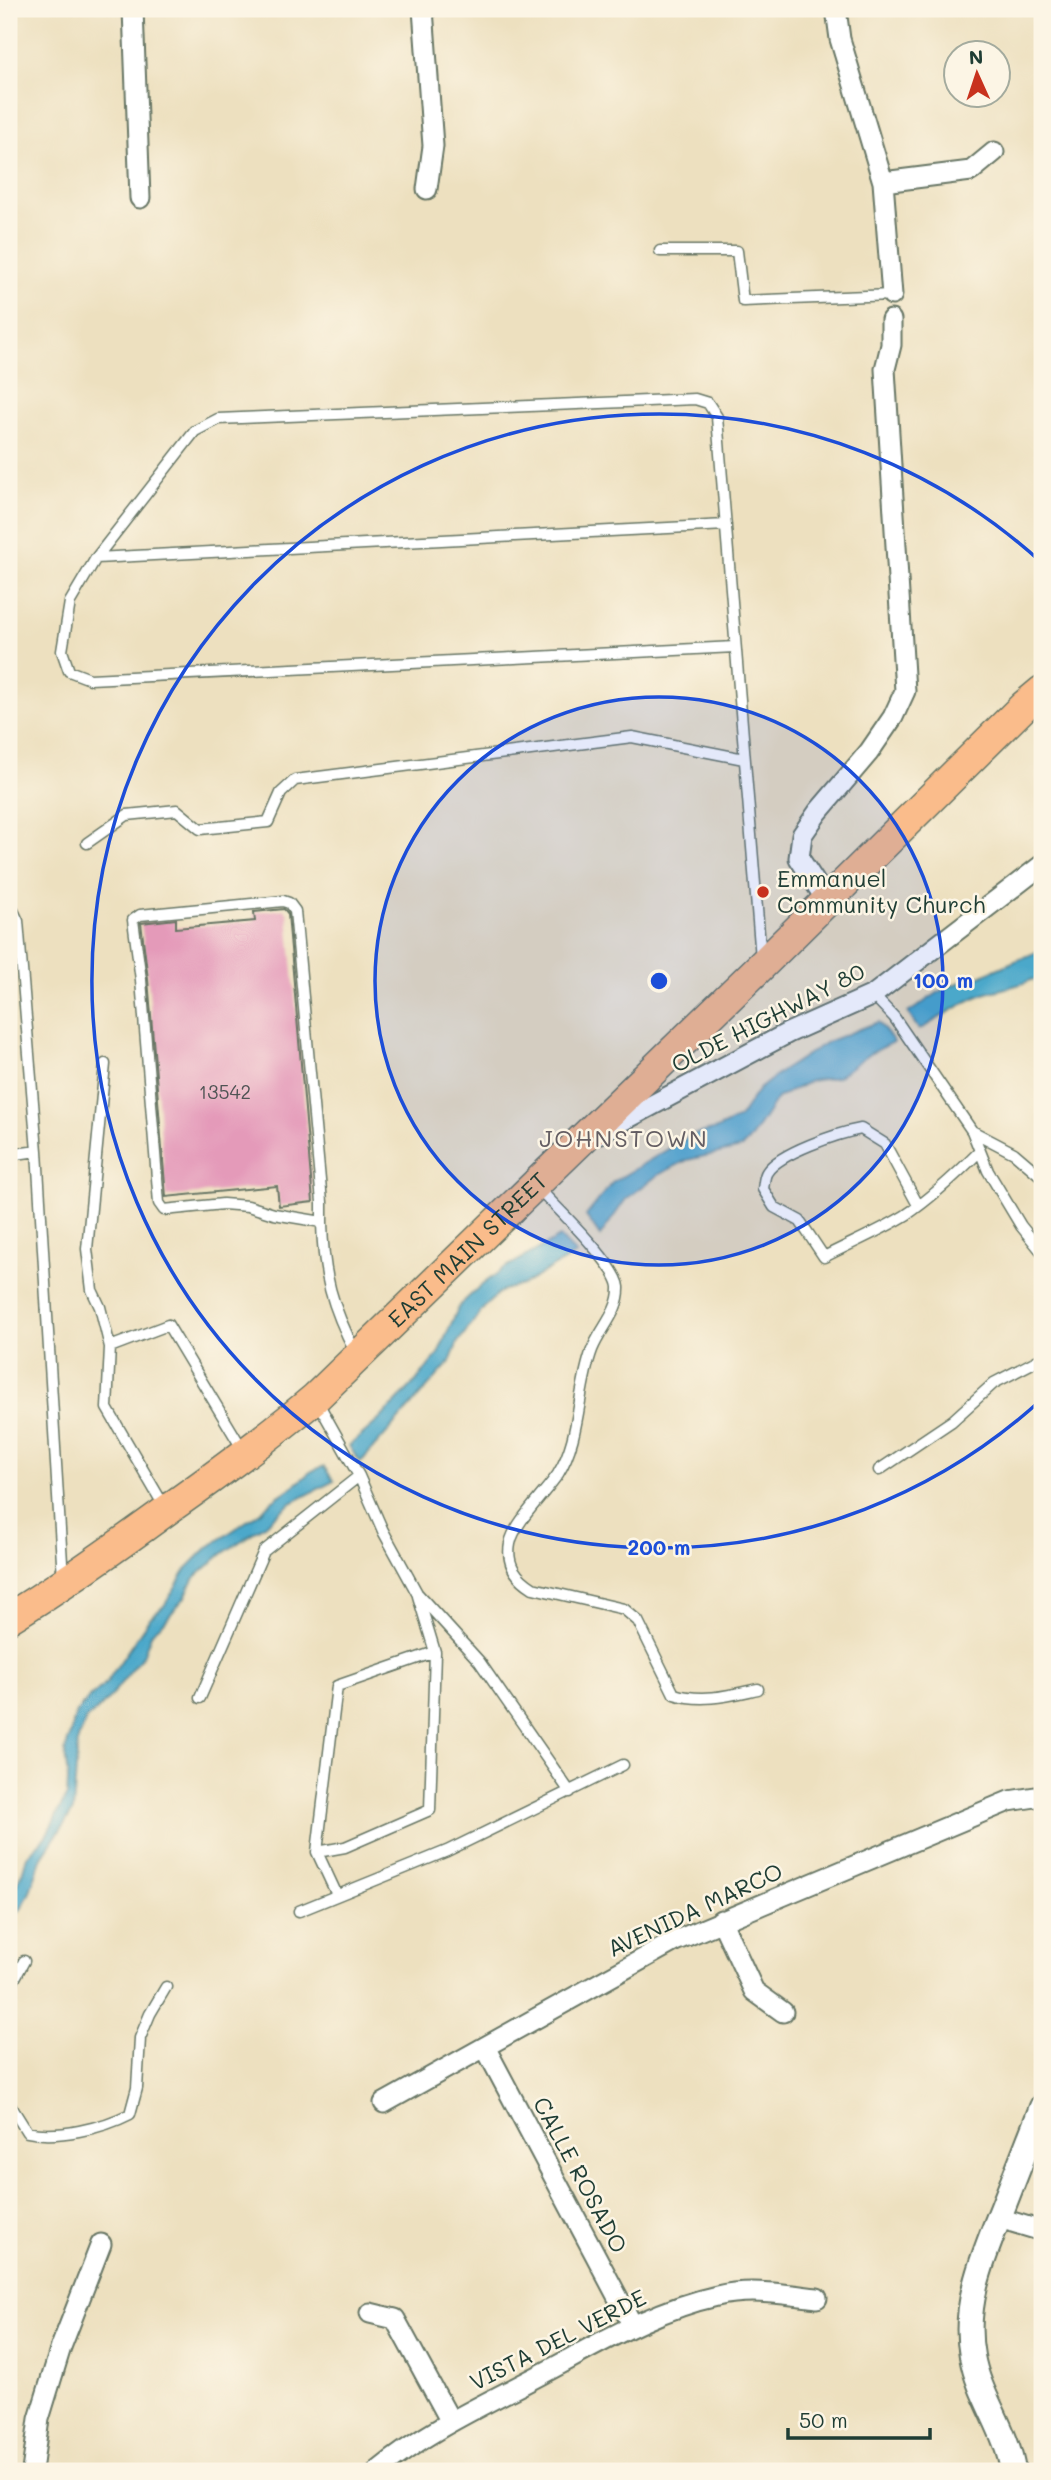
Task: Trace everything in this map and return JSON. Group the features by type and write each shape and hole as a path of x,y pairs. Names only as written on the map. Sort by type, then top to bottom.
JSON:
{"main road":[{"name":"EAST MAIN STREET","path":"9,1618 63,1585 167,1511 246,1454 315,1398 1042,691"}],"street":[{"path":"133,9 140,198"},
{"path":"423,9 433,146 427,189"},
{"path":"836,9 840,39 883,181 892,295"},
{"path":"883,181 971,171 995,152"},
{"path":"827,901 799,858 802,835 869,752 893,717 905,691 885,369 891,345 891,320"},
{"name":"OLDE HIGHWAY 80","path":"573,1147 788,1033 873,995 1042,865"},
{"name":"AVENIDA MARCO","path":"384,2103 675,1941 1009,1801 1042,1796"},
{"path":"721,1920 754,1991 783,2011"},
{"name":"CALLE ROSADO","path":"485,2047 633,2326"},
{"path":"1013,2471 1005,2438 975,2373 969,2336 970,2308 976,2279 1042,2107"},
{"path":"999,2218 1042,2231"},
{"path":"32,2471 39,2419 61,2347 101,2244"},
{"name":"VISTA DEL VERDE","path":"378,2471 403,2450 451,2421 633,2326 717,2296 758,2291 817,2298"},
{"path":"370,2313 395,2319 451,2421"}],"lane":[{"path":"660,251 737,251 743,301 892,295"},
{"path":"735,647 90,679 69,671 62,651 70,602 96,558 195,431 218,419 695,399 708,403 716,417 726,525 761,966"},
{"path":"96,558 726,525"},
{"path":"87,843 127,815 177,810 200,829 268,822 281,793 295,780 632,737 744,759"},
{"path":"322,1222 274,1214 248,1206 223,1204 164,1210 159,1203 134,920 139,915 283,901 293,906 328,1286 338,1318 358,1356"},
{"path":"9,906 18,921 37,1151 63,1585"},
{"path":"9,970 21,968"},
{"path":"873,995 894,1017 972,1131 988,1171 1021,1226 1042,1252"},
{"path":"105,1064 87,1249 92,1290 100,1307 110,1347 107,1408 167,1511"},
{"path":"918,1205 885,1144 861,1129 847,1131 783,1158 766,1173 763,1189 774,1207 800,1221 824,1257 905,1215 918,1205 980,1151"},
{"path":"972,1131 1014,1153 1042,1177"},
{"path":"9,1155 37,1151"},
{"path":"535,1185 598,1252 619,1286 616,1307 592,1349 575,1427 564,1461 558,1474 522,1521 509,1543 513,1570 533,1588 624,1609 638,1621 674,1694 688,1698 719,1698 758,1689"},
{"path":"110,1347 168,1325 246,1454"},
{"path":"879,1470 952,1421 994,1383 1042,1358"},
{"path":"315,1398 359,1476 383,1531 417,1593 435,1652 430,1810 345,1847 317,1852"},
{"path":"200,1698 264,1551 359,1476"},
{"path":"417,1593 479,1661 570,1792"},
{"path":"337,1895 317,1852 337,1686 435,1652"},
{"path":"299,1910 447,1851 622,1765"},
{"path":"9,1989 24,1961"},
{"path":"9,2103 27,2132 41,2135 110,2125 130,2114 137,2088 140,2038 166,1987"}],"water":[{"path":"1042,946 1042,974 1035,978 973,999 919,1030 908,1013 948,986 975,978 1037,952"},
{"path":"878,1022 894,1042 869,1054 837,1077 810,1081 777,1098 751,1138 741,1148 687,1160 658,1175 626,1199 600,1236 586,1216 613,1182 692,1135 717,1129 739,1118 759,1089 782,1071 827,1042"},
{"path":"560,1237 576,1254 522,1285 503,1290 487,1304 458,1342 450,1362 360,1463 349,1446 379,1420 438,1354 459,1306 503,1269"},
{"path":"324,1467 334,1481 291,1503 193,1579 185,1597 152,1632 143,1656 106,1702 86,1720 78,1739 73,1811 42,1857 21,1909 9,1920 9,1898 22,1873 27,1856 46,1836 67,1795 65,1752 76,1713 106,1683 150,1618 164,1606 187,1568 206,1549 263,1510 311,1471"}],"building":[{"path":"284,909 288,914 313,1202 279,1206 277,1186 166,1197 141,923 176,919 176,928 255,921 254,912"}],"waterway":[{"path":"1042,973 1036,978 1042,992"}],"place":[{"name":"Emmanuel Community Church","path":"763,892"}],"district":[{"name":"JOHNSTOWN","path":"624,1139"}]}
